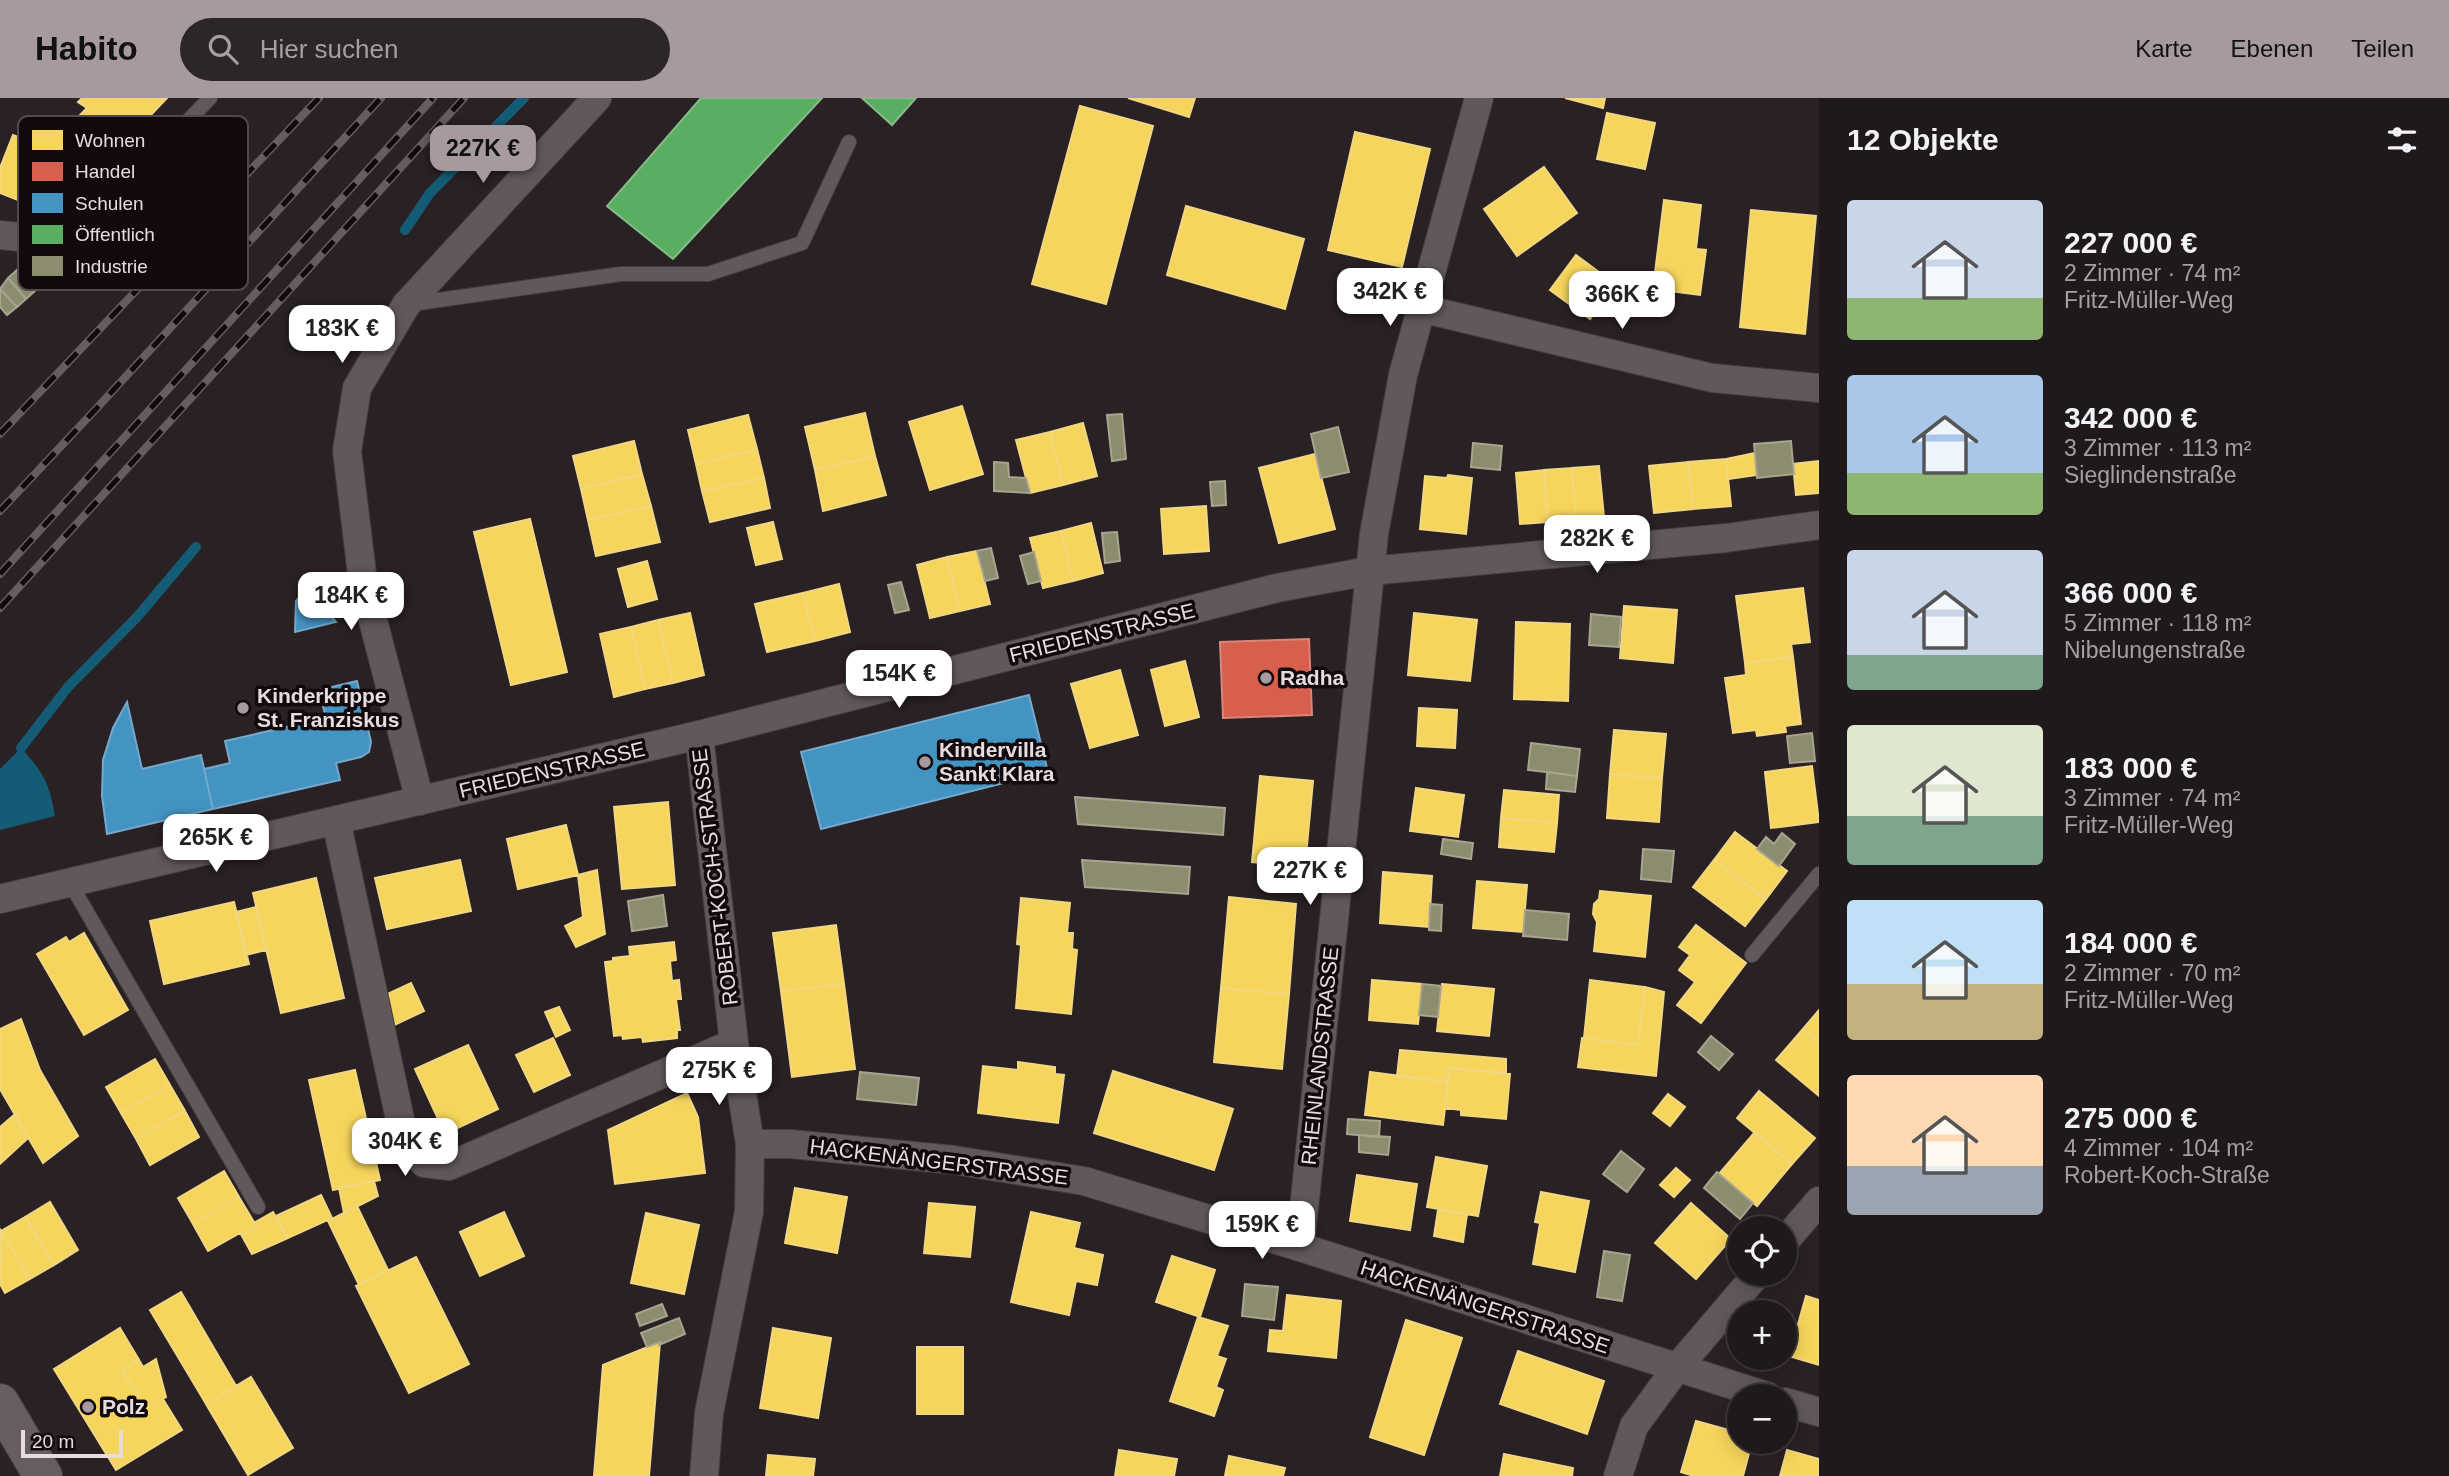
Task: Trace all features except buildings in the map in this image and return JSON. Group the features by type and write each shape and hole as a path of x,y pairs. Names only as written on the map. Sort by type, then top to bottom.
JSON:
{"main road":[{"path":"0,1403 43,1476"}],"street":[{"path":"420,801 363,582 347,451 357,388 406,305 597,98"},
{"name":"RHEINLANDSTRASSE","path":"1300,1247 1369,571 1403,375 1479,98"},
{"path":"0,234 18,236"},
{"path":"1420,308 1712,378 1819,388"},
{"name":"FRIEDENSTRASSE","path":"0,899 699,735 1277,588 1369,571 1726,538 1819,525"},
{"name":"ROBERT-KOCH-STRASSE","path":"699,735 734,1043 750,1144 749,1212 709,1413 704,1476"},
{"path":"335,820 404,1138 424,1163 449,1166 734,1043"},
{"name":"HACKENÄNGERSTRASSE","path":"750,1144 791,1144 954,1160 1084,1181 1300,1247 1727,1384"},
{"path":"1797,1227 1819,1201"},
{"path":"1618,1476 1634,1426 1676,1369 1747,1286"},
{"path":"1797,1406 1819,1412"}],"lane":[{"path":"193,116 210,98"},
{"path":"406,305 621,274 708,274 802,243 849,142"},
{"path":"1752,955 1819,874"},
{"path":"70,883 258,1207"}],"water":[{"path":"21,748 44,779 55,816 0,830 0,769"}],"waterway":[{"path":"405,230 430,193 524,98"},
{"path":"21,748 68,687 138,616 196,547"}],"railway":[{"path":"248,173 319,98"},
{"path":"248,243 381,98"},
{"path":"0,574 433,98"},
{"path":"0,608 464,98"},
{"path":"0,434 137,290"},
{"path":"0,511 205,290"}],"place":[{"name":"Radha","path":"1266,678"},
{"name":"Kinderkrippe St. Franziskus","path":"243,708"},
{"name":"Kindervilla Sankt Klara","path":"925,762"},
{"name":"Polz","path":"88,1407"}]}
